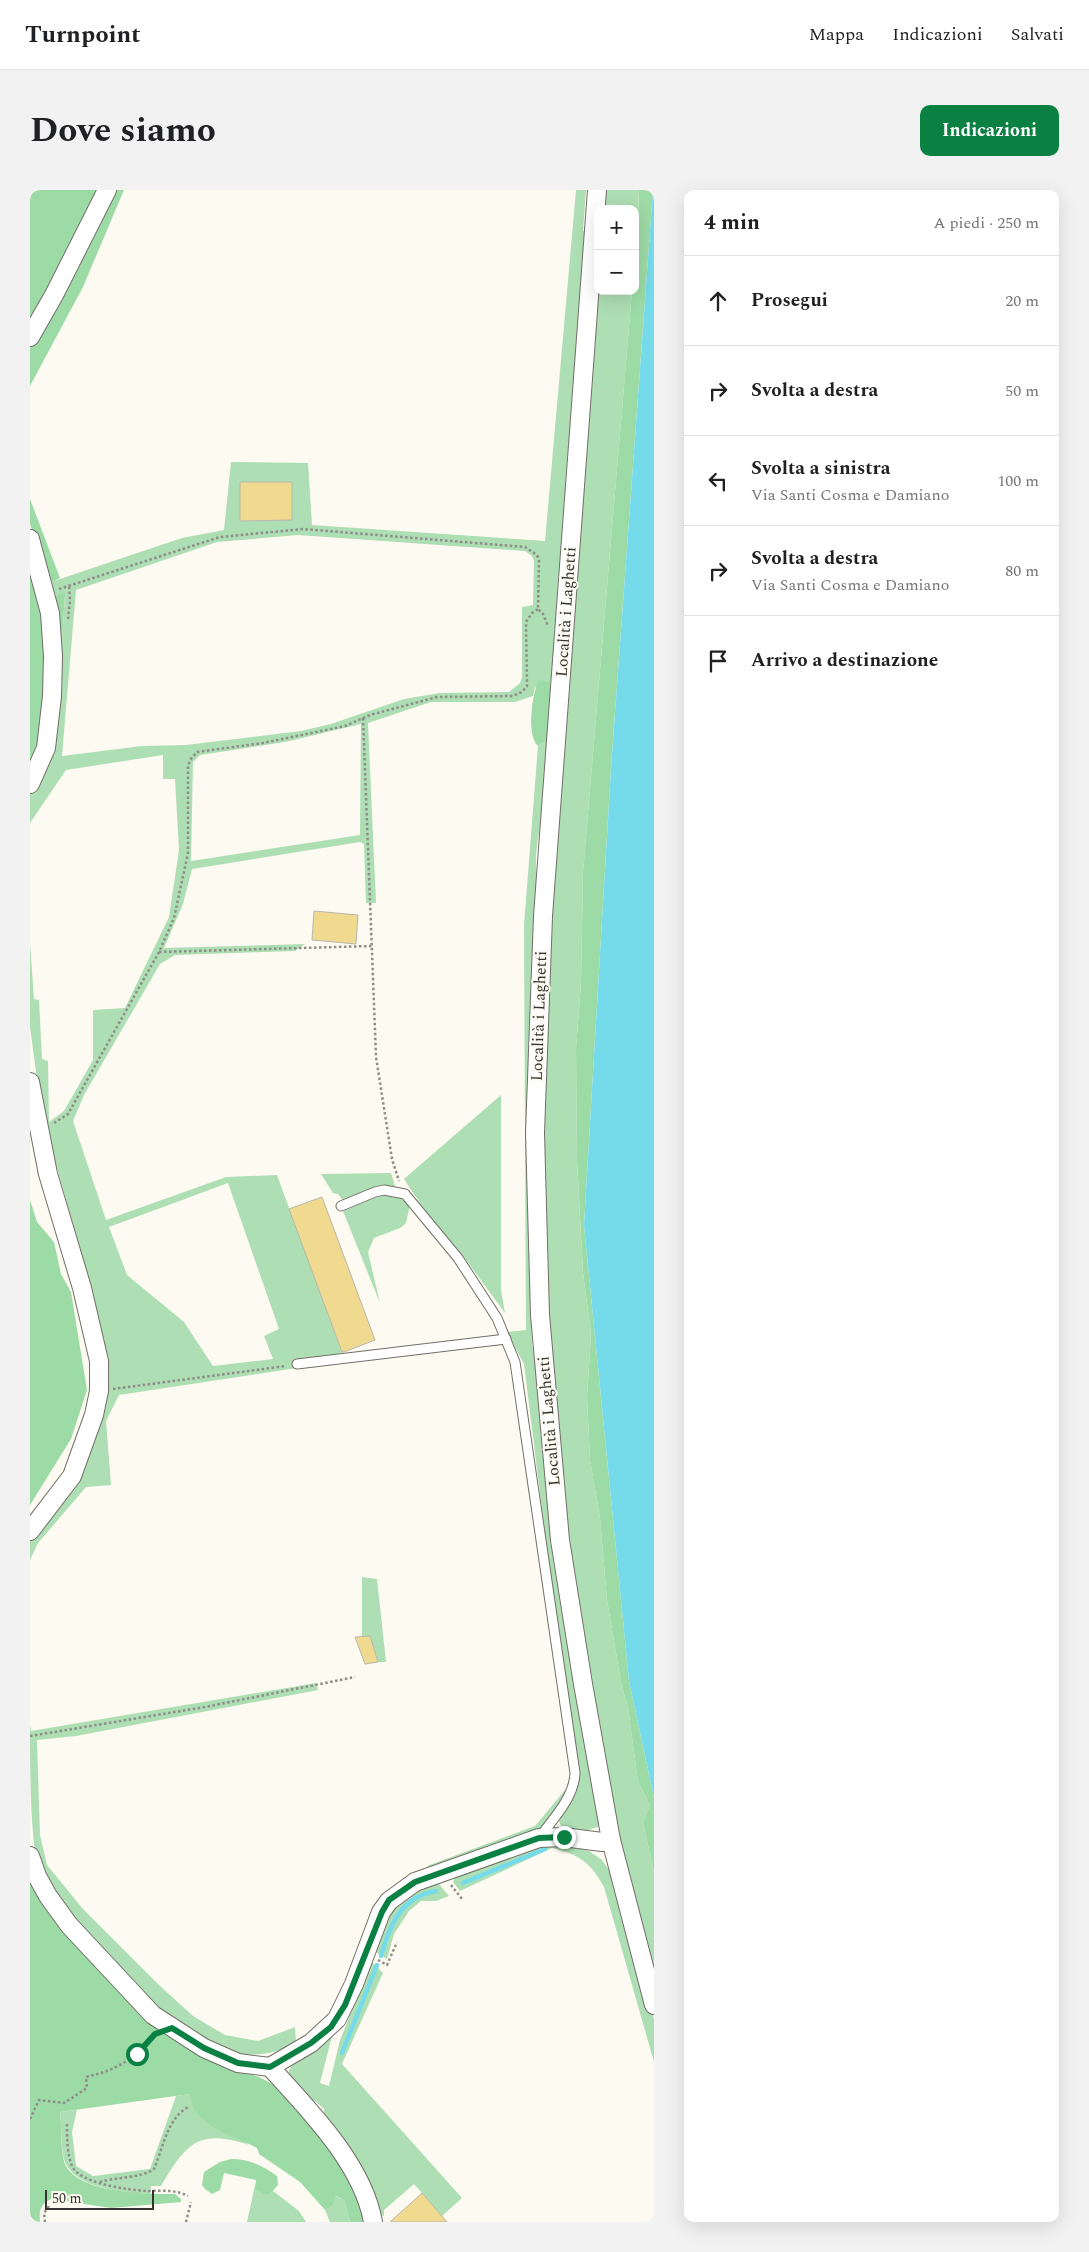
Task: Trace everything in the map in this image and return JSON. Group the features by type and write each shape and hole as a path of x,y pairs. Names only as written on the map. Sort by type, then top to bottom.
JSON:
{"street":[{"path":"30,336 54,296 107,190"},
{"name":"Località i Laghetti","path":"597,190 543,916 535,1133 540,1315 560,1540 582,1684 610,1840"},
{"path":"30,539 50,613 53,656 52,696 46,748 30,784"},
{"path":"30,1082 48,1174 82,1288 99,1361 99,1391 94,1415 72,1476 30,1531"},
{"path":"30,1856 37,1876 48,1896 69,1925 153,2015 204,2048 238,2063 270,2067 325,2033 337,2020 354,1984 382,1912 389,1900 400,1891 415,1882 539,1838 564,1837 602,1842 610,1840 654,2005"},
{"path":"270,2067 337,2146 356,2176 373,2222"}],"lane":[{"path":"341,1206 375,1192 393,1190 405,1194 458,1258 497,1318 516,1362 574,1773 574,1785 568,1798 539,1838"},
{"path":"297,1364 506,1339"}],"path":[{"path":"46,594 69,584 220,537 302,530 525,547 537,555 539,561 538,609 543,614 550,630"},
{"path":"39,1133 68,1114 159,952 174,918 186,861 188,766 193,756 197,752 263,743 345,726 363,718 437,697 513,696 522,692 527,686 526,622 532,613 538,609"},
{"path":"363,718 376,1057 392,1159 405,1194"},
{"path":"159,952 372,946"},
{"path":"99,1391 297,1364"},
{"path":"30,1736 213,1705 355,1678"},
{"path":"366,1952 387,1965 397,1942"},
{"path":"30,2119 39,2100 64,2103 86,2088 86,2077 110,2071 137,2054 155,2034 172,2028"},
{"path":"98,2182 144,2174 154,2169 165,2138 182,2110 188,2107"},
{"path":"67,2124 68,2151 72,2167 84,2177 118,2188 144,2191 174,2191 188,2196"},
{"path":"186,2222 191,2202"},
{"path":"45,2222 44,2213 50,2206"}],"green space":[{"path":"30,190 102,190 30,329"},
{"path":"112,190 124,190 83,287 30,386 30,344"},
{"path":"576,190 586,190 583,230 589,243 566,546 558,577 557,599 562,619 554,712 535,687 533,696 515,702 431,702 368,723 376,903 366,903 364,844 360,842 192,869 183,904 164,948 305,944 295,951 175,955 160,964 84,1095 73,1121 106,1220 226,1177 277,1175 342,1353 297,1362 297,1368 119,1395 106,1421 111,1485 86,1487 38,1543 30,1560 30,1538 102,1397 86,1276 42,1116 30,1027 30,944 34,999 39,1000 42,1059 48,1061 49,1122 64,1111 93,1060 93,1010 125,1008 169,917 179,850 175,779 163,779 163,755 66,770 30,823 30,794 48,763 54,759 65,595 53,600 49,580 54,581 182,538 224,530 231,462 308,463 312,525 545,541","holes":["298,535 525,551 534,560 533,605 522,607 522,677 520,683 509,692 440,693 404,699 331,724 301,731 186,745 142,746 62,756 76,590 217,542","361,724 360,835 191,861 193,762 200,755 285,742","228,1183 279,1329 264,1336 273,1359 213,1366 184,1322 127,1275 109,1227"]},
{"path":"602,190 639,190 638,205 601,205"},
{"path":"639,190 653,190 611,768 584,1225 629,1681 654,1798 654,1873 643,1822 650,1805 638,1782 628,1708 621,1683 607,1600 600,1518 590,1460 587,1397 591,1333 583,1273 577,1160 576,1049 581,982 583,872 632,295 639,295"},
{"path":"598,295 632,295 583,872 581,982 576,1049 577,1160 583,1273 591,1333 587,1397 590,1460 600,1518 607,1600 621,1683 628,1708 638,1782 650,1805 643,1822 654,1873 654,1986 615,1831 569,1571 544,1277 541,1130 544,997"},
{"path":"30,499 60,578 54,581 49,580 30,524"},
{"path":"30,558 48,631 41,749 30,778"},
{"path":"62,592 65,594 54,759 48,763 53,600"},
{"path":"539,680 552,683 553,736 538,746 534,741 532,733 531,714 534,694"},
{"path":"553,736 548,792 538,838 536,859 537,878 540,886 530,1291 532,1345 601,1817 598,1827 585,1831 563,1829 559,1822 578,1785 579,1769 559,1647 524,1364 507,1332 526,1330 524,925 538,746"},
{"path":"501,1095 501,1290 505,1313 461,1253 426,1212 404,1179"},
{"path":"391,1173 395,1186 386,1186 343,1201 338,1194 333,1193 321,1174"},
{"path":"382,1195 397,1196 410,1205 406,1223 400,1228 374,1238 368,1252 380,1303 343,1211"},
{"path":"30,1200 37,1222 54,1242 61,1274 71,1292 87,1390 71,1439 30,1505"},
{"path":"362,1577 377,1579 386,1662 378,1662 374,1648 362,1637"},
{"path":"316,1683 318,1690 76,1736 37,1740 40,1835 47,1865 83,1909 193,2016 225,2035 258,2041 295,2027 296,2043 286,2048 247,2055 227,2051 212,2047 205,2042 150,2000 114,1968 67,1913 42,1875 37,1864 33,1833 30,1725 31,1731"},
{"path":"570,1784 548,1821 539,1830 430,1869 427,1866 535,1826"},
{"path":"554,1842 589,1851 602,1860 609,1870 623,1909 654,2019 654,2062 604,1887 589,1866 577,1857 552,1848 460,1891 453,1882 455,1876"},
{"path":"30,1881 120,1984 233,2069 259,2077 274,2085 290,2098 313,2123 354,2185 366,2222 350,2222 344,2200 336,2196 332,2207 325,2210 300,2182 259,2154 257,2148 214,2128 200,2116 194,2109 190,2094 60,2112 64,2161 74,2175 100,2187 132,2193 175,2194 181,2199 181,2202 111,2208 51,2199 44,2203 41,2208 40,2222 30,2222"},
{"path":"438,1883 449,1896 436,1901 421,1901 409,1911 394,1934 387,1959 374,1951 390,1917 404,1898 413,1891"},
{"path":"372,1962 383,1973 342,2064 462,2198 442,2216 414,2184 384,2210 384,2216 376,2214 324,2117 324,2109 315,2101 308,2100 287,2077 290,2068 294,2064 332,2036 320,2083 329,2086 340,2040"},
{"path":"190,2094 194,2106 206,2121 249,2145 217,2138 205,2139 195,2143 178,2159 161,2186 151,2186 150,2194 117,2191 93,2185 82,2180 67,2166 62,2148 60,2112 77,2110 72,2132 76,2166 93,2176 150,2169 176,2096"},
{"path":"231,2159 250,2161 266,2169 277,2176 278,2185 271,2193 264,2195 255,2189 256,2180 224,2173 220,2190 212,2194 202,2185 204,2172 220,2162"},
{"path":"255,2185 271,2193 273,2191 299,2211 306,2222 247,2222"},
{"path":"335,2196 344,2200 350,2222 330,2222 325,2210 332,2207"}],"water":[{"path":"653,190 654,1798 629,1681 584,1225 611,768"}],"building":[{"path":"240,482 292,482 292,520 240,521"},
{"path":"314,911 358,915 356,944 312,940"},
{"path":"322,1197 375,1340 344,1352 342,1352 289,1209"},
{"path":"370,1636 378,1662 365,1664 355,1637"},
{"path":"422,2193 447,2222 390,2222"}],"waterway":[{"path":"463,1883 545,1849"},
{"path":"381,1956 388,1933 399,1914 414,1899 436,1891"},
{"path":"342,2053 377,1965"}],"route":[{"path":"137,2054 155,2034 172,2028 204,2048 238,2063 270,2067 311,2043 325,2033 337,2020 354,1984 382,1912 389,1900 400,1891 415,1882 451,1868 539,1838 564,1837"}]}
